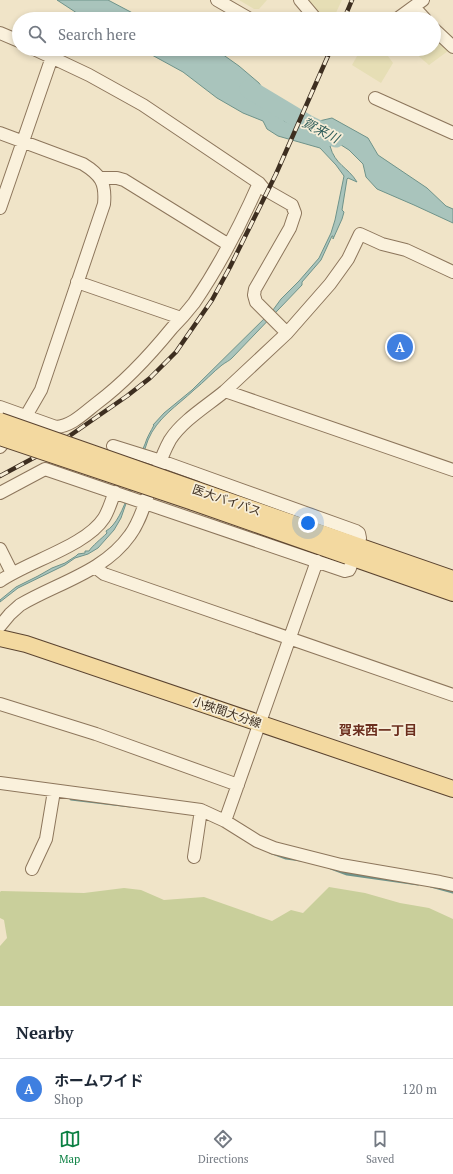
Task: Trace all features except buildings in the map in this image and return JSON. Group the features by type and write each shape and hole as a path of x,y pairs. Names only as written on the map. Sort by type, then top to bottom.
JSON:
{"main road":[{"name":"医大バイパス","path":"0,421 195,496 356,552 453,579"},
{"name":"医大バイパス","path":"0,436 195,496"},
{"name":"医大バイパス","path":"356,552 453,593"},
{"name":"小挾間大分線","path":"0,638 26,644 453,789"}],"street":[{"path":"217,0 238,12"},
{"path":"300,0 310,12"},
{"path":"407,12 418,4"},
{"path":"0,33 12,39"},
{"path":"441,36 453,47"},
{"path":"48,56 89,75 148,108 259,183 264,189 292,205 295,213 290,228 254,292 256,302 286,333"},
{"path":"0,208 52,58"},
{"path":"375,98 453,133"},
{"path":"0,133 83,164 93,170 100,178 105,195 104,204 40,390 26,416 0,447"},
{"path":"100,178 117,178 124,180 229,245"},
{"path":"0,407 56,427 72,423 104,398 153,350 193,304 208,281 245,216 259,183"},
{"path":"0,626 20,605 107,560 122,545 134,528 169,442 175,434 186,422 225,391 286,333 330,284 348,259 360,234 382,244 406,250 453,272"},
{"path":"77,282 181,318"},
{"path":"225,391 453,470"},
{"path":"0,493 45,469 317,561 348,571 350,568 360,535 356,531 161,461 113,446"},
{"path":"0,581 12,573 88,535 105,517 115,492"},
{"path":"0,549 12,573"},
{"path":"225,821 317,561"},
{"path":"95,567 104,574 290,637 453,695"},
{"path":"0,704 96,734 238,785"},
{"path":"0,783 188,807 201,810 225,821 257,841 274,848 342,864 453,885"},
{"path":"32,868 46,839 54,791"},
{"path":"194,857 201,810"}],"shaded area":[{"path":"239,0 267,0 259,9 254,9"},
{"path":"303,0 342,0 336,12 314,12"},
{"path":"441,44 448,51 429,65 418,56 441,56"},
{"path":"357,56 388,56 393,63 381,83 352,65"}],"green space":[{"path":"329,887 365,893 400,903 429,908 453,919 453,1006 0,1006 0,946 7,938 4,920 0,918 1,891 84,893 124,888 141,890 164,900 204,897 272,921 291,910 303,913"}],"water":[{"path":"57,0 108,0 131,12 75,12"},
{"path":"154,56 225,56 259,83 269,98 274,111 284,121 308,130 319,121 332,118 368,138 378,155 427,188 446,206 453,209 453,223 377,189 366,177 363,164 349,150 338,143 330,146 338,162 357,182 348,178 347,179 342,219 321,260 302,282 302,285 232,358 174,407 157,425 148,440 121,518 114,530 98,548 88,554 75,558 65,565 18,588 0,602 0,600 16,587 52,568 65,563 78,554 89,551 107,533 106,531 113,525 119,516 153,425 164,413 192,390 273,310 281,299 319,258 331,233 344,176 336,165 320,148 278,136 267,129 263,121 243,113 217,98 183,72"}],"waterway":[{"name":"賀来川","path":"249,89 307,124 336,138"},
{"path":"71,799 130,806"},
{"path":"270,852 286,858 301,860"},
{"path":"331,868 347,874 418,884"},
{"path":"431,886 453,892"}],"railway":[{"path":"347,12 352,0"},
{"path":"0,476 52,448 127,396 150,378 176,352 212,300 230,267 276,174 328,56"}],"place":[{"name":"ホームワイド","path":"400,347"}],"district":[{"name":"賀来西一丁目","path":"378,730"}]}
